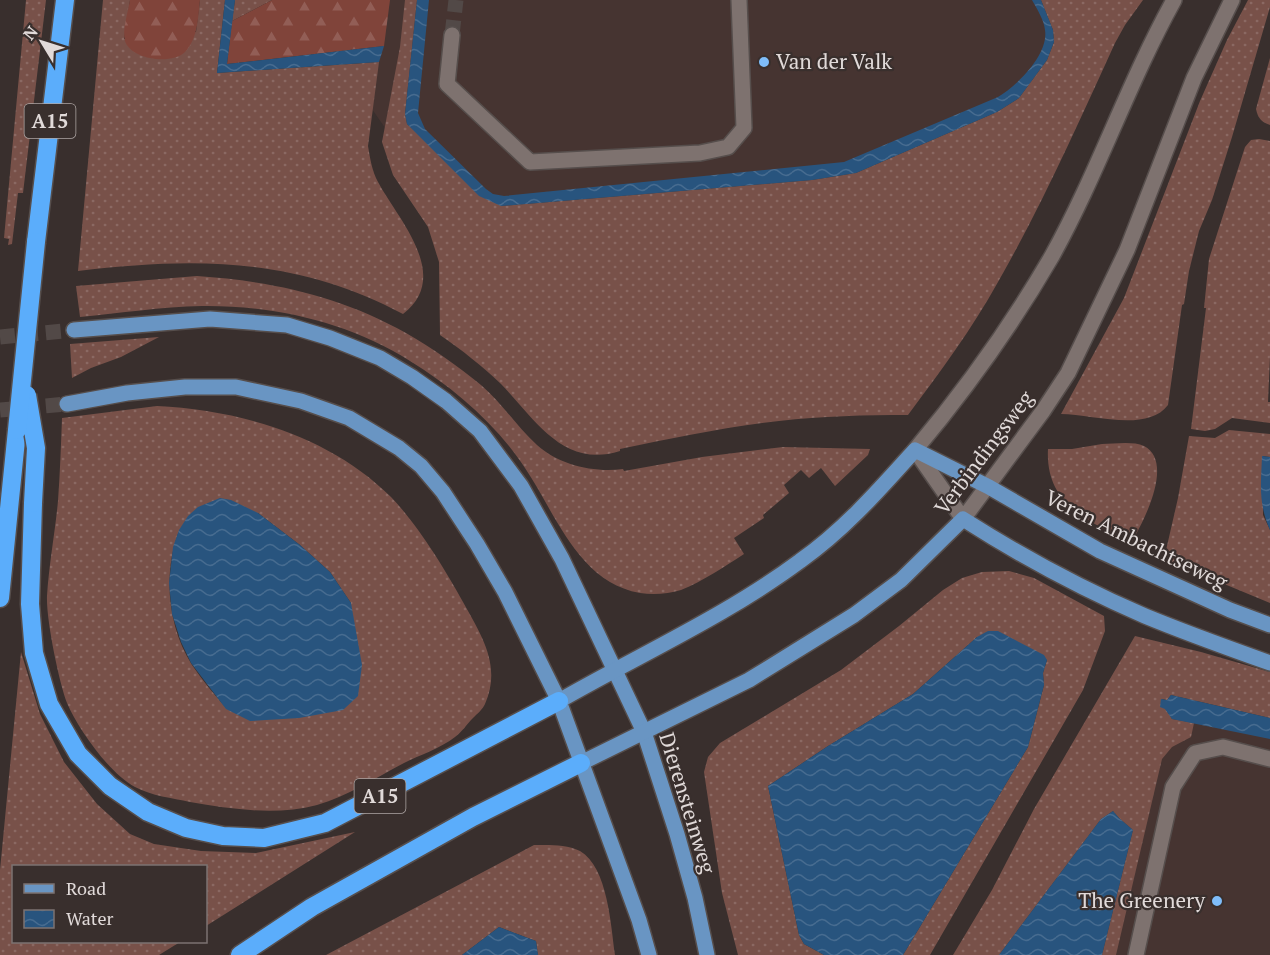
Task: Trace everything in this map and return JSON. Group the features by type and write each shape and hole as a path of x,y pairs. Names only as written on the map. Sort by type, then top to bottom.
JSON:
{"highway":[{"name":"A15","path":"0,598 36,242 65,0"},
{"name":"A15","path":"23,373 36,448 30,604 34,653 49,704 78,754 110,786 148,812 186,828 223,836 264,838 326,823 559,701"},
{"path":"240,955 332,896 473,817 581,764"}],"main road":[{"name":"Dierensteinweg","path":"74,330 210,319 287,325 380,358 412,376 446,401 480,431 521,486 562,559 644,732 677,834 695,898 707,955"},
{"path":"68,404 185,387 236,387 302,401 349,417 389,442 421,466 443,492 477,544 559,701 639,920 649,955"},
{"name":"Veren Ambachtseweg","path":"915,450 989,487 1100,551 1230,610 1270,625"},
{"path":"559,701 726,608 801,561 846,524 915,450"},
{"path":"963,519 1004,544 1101,596 1155,620 1270,663"},
{"name":"Verbindingsweg","path":"581,764 749,680 854,615 901,580 963,519"}],"street":[{"path":"452,35 447,84 530,162 700,153 728,147 744,128 739,0"},
{"path":"963,519 915,450 956,400 1007,330 1052,255 1107,145 1174,0"},
{"name":"Verbindingsweg","path":"963,519 989,487 1068,373 1127,250 1194,78 1232,0"},
{"path":"1136,955 1173,787 1195,753 1223,747 1270,759"}],"shaded area":[{"path":"26,0 46,0 23,193 18,193 12,244 8,245 9,239 4,238"},
{"path":"103,0 130,0 124,39 196,32 200,0 225,0 217,73 379,62 368,146 370,160 376,178 416,247 422,265 423,282 417,299 403,314 363,295 324,281 244,266 204,263 163,264 78,271"},
{"path":"235,0 272,0 232,21"},
{"path":"374,0 1054,0 1049,83 947,156 557,247 431,194 365,99"},
{"path":"405,0 417,0 405,114 407,124 501,206 812,180 856,173 997,112 1019,98 1047,60 1054,42 1053,30 1041,0 1143,0 1115,43 1045,194 998,282 967,333 908,415 827,417 759,423 620,449 620,451 600,455 582,453 566,447 552,437 494,377 440,335 439,262 428,227 393,175 382,142 400,47"},
{"path":"1248,0 1270,0 1270,7 1232,137 1212,200 1199,231 1182,305 1168,405 1159,413 1133,420 1061,414 1124,298 1200,101"},
{"path":"1270,58 1270,125 1260,119 1256,109"},
{"path":"1251,140 1270,141 1268,402 1270,402 1270,423 1232,418 1215,429 1205,431 1191,429 1206,308 1204,308 1209,259 1245,147"},
{"path":"197,276 279,286 305,292 381,320 406,333 463,371 489,392 537,445 556,458 577,466 600,470 623,469 624,471 702,457 783,447 870,449 868,455 835,486 821,468 809,478 801,470 784,485 789,493 763,515 764,518 734,538 744,554 721,569 681,590 660,594 640,593 619,586 600,575 585,561 571,544 514,452 473,408 442,383 386,347 310,318 229,306 156,309 80,317 76,286"},
{"path":"159,337 121,357 72,378 70,344"},
{"path":"157,406 220,413 251,420 312,442 367,476 391,497 420,533 448,575 482,638 490,663 491,676 490,690 483,708 458,735 443,745 340,797 317,805 269,811 206,805 155,795 125,781 105,762 72,714 60,681 51,634 47,596 58,501 62,418","holes":["258,513 300,545 330,572 351,603 226,708 192,665 177,633 169,581 179,531"]},
{"path":"1229,430 1270,434 1270,457 1263,456 1263,515 1270,530 1270,603 1164,559 1189,436 1215,438"},
{"path":"1102,444 1140,444 1153,454 1157,465 1157,478 1149,508 1131,543 1100,527 1073,509 1062,498 1049,468 1048,449 1072,449"},
{"path":"1009,571 1034,578 1104,616 1105,631 1083,690 930,955 903,955 1028,747 1044,685 1043,673 1047,660 977,637 913,694 768,786 799,935 804,944 824,955 738,955 722,893 704,772 708,757 720,743 841,670 943,590 962,578 982,572"},
{"path":"1135,636 1270,672 1270,718 1171,695 1167,700 1162,699 1172,719 1194,723 1191,737 1172,747 1162,759 1116,955 1102,955 1133,830 1113,811 1101,819 999,955 953,955 992,890 1034,809"},
{"path":"21,652 40,714 64,762 97,804 130,834 154,844 201,851 256,853 355,832 207,925 207,865 12,865 12,943 178,943 159,955 0,955 0,870"},
{"path":"1145,714 1270,717 1270,955 991,955"},
{"path":"534,845 569,847 580,851 589,859 597,870 602,884 610,914 615,955 538,955 536,941 499,927 462,955 326,955"}],"green space":[{"path":"130,0 200,0 193,41 185,52 179,56 162,59 135,53 125,41 124,32"},
{"path":"272,0 390,0 384,46 227,64 232,21"}],"water":[{"path":"225,0 235,0 227,64 384,46 379,62 217,73"},
{"path":"417,0 429,0 418,113 425,129 486,189 493,194 504,196 844,162 1006,92 1037,59 1045,39 1043,22 1032,0 1041,0 1053,30 1054,42 1047,60 1019,98 997,112 856,173 812,180 501,206 479,196 407,124 405,114"},
{"path":"1262,456 1270,457 1270,530 1262,502"},
{"path":"220,498 231,500 258,513 300,545 330,572 351,603 362,665 358,696 343,710 299,718 250,721 226,709 191,663 172,614 169,583 173,547 179,530 188,516 198,507"},
{"path":"988,631 998,631 1044,655 1047,660 1043,673 1044,685 1028,747 903,955 824,955 804,944 799,935 768,786 913,694 977,637"},
{"path":"1171,695 1270,718 1270,739 1172,719 1165,709 1160,707 1161,699 1167,700"},
{"path":"1113,811 1133,830 1102,955 999,955 1101,819"},
{"path":"499,927 536,941 538,955 462,955"}],"tunnel":[{"path":"452,35 456,0"},
{"path":"0,337 74,330"},
{"path":"0,410 67,404"}],"place":[{"name":"Van der Valk","path":"764,62"},
{"name":"The Greenery","path":"1217,901"}]}
